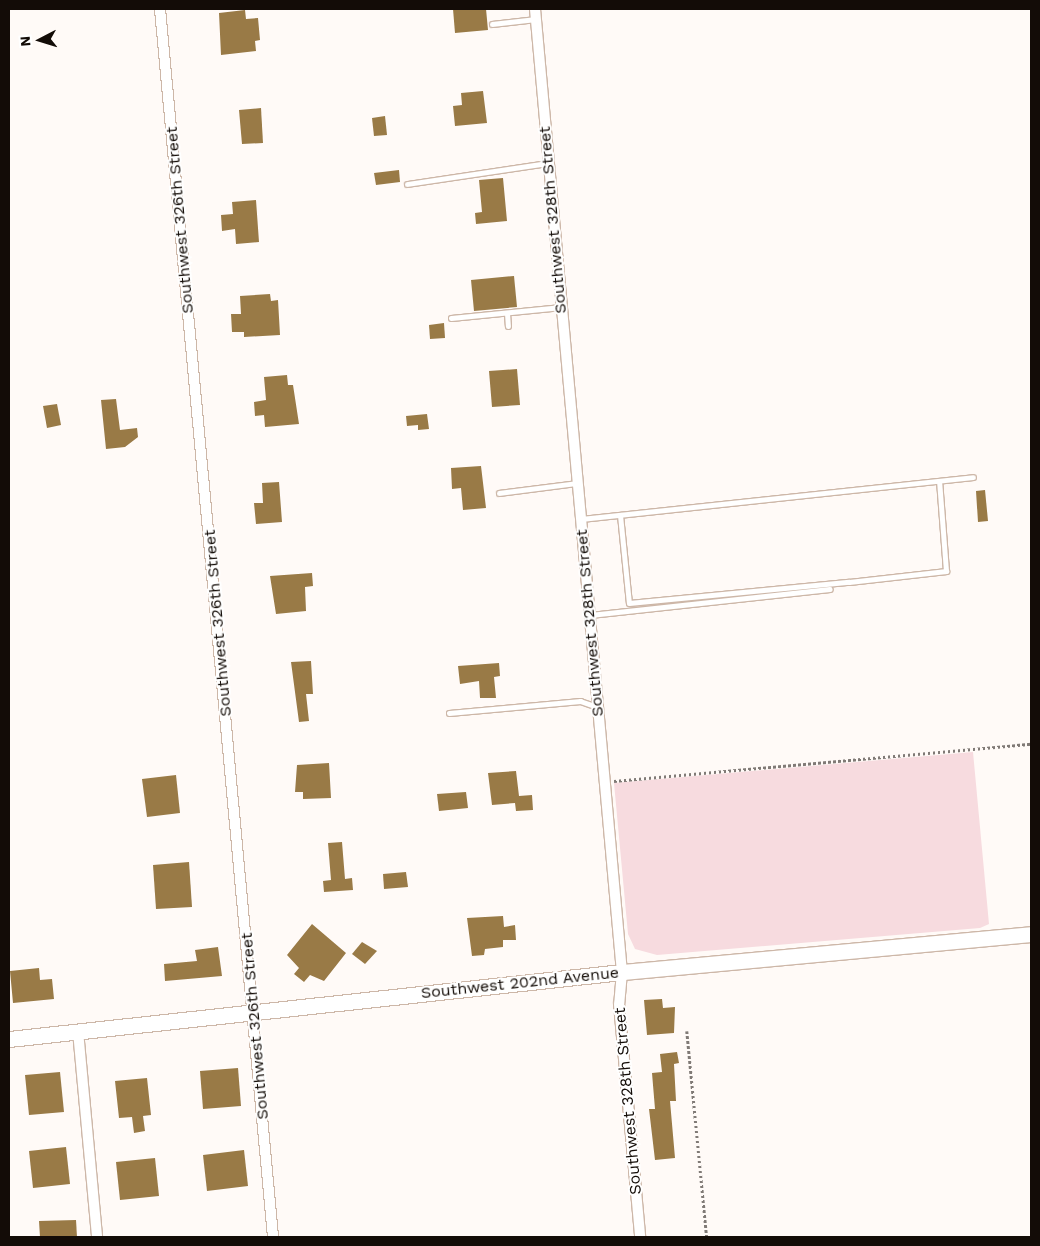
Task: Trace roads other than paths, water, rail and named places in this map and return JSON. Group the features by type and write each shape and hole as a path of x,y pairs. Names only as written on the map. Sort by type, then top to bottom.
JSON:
{"street":[{"name":"Southwest 326th Street","path":"160,9 254,1013 273,1237"},
{"name":"Southwest 328th Street","path":"535,14 622,972 619,1004 640,1237"},
{"name":"Southwest 202nd Avenue","path":"9,1039 622,972 1031,934"},
{"path":"78,1031 97,1237"}],"lane":[{"path":"492,24 535,14"},
{"path":"407,184 548,163"},
{"path":"451,318 561,307"},
{"path":"507,313 508,326"},
{"path":"581,520 973,477"},
{"path":"620,515 629,603 849,582 946,571 939,481"},
{"path":"499,493 577,483"},
{"path":"590,615 830,589"},
{"path":"449,713 580,701 598,707"}]}
